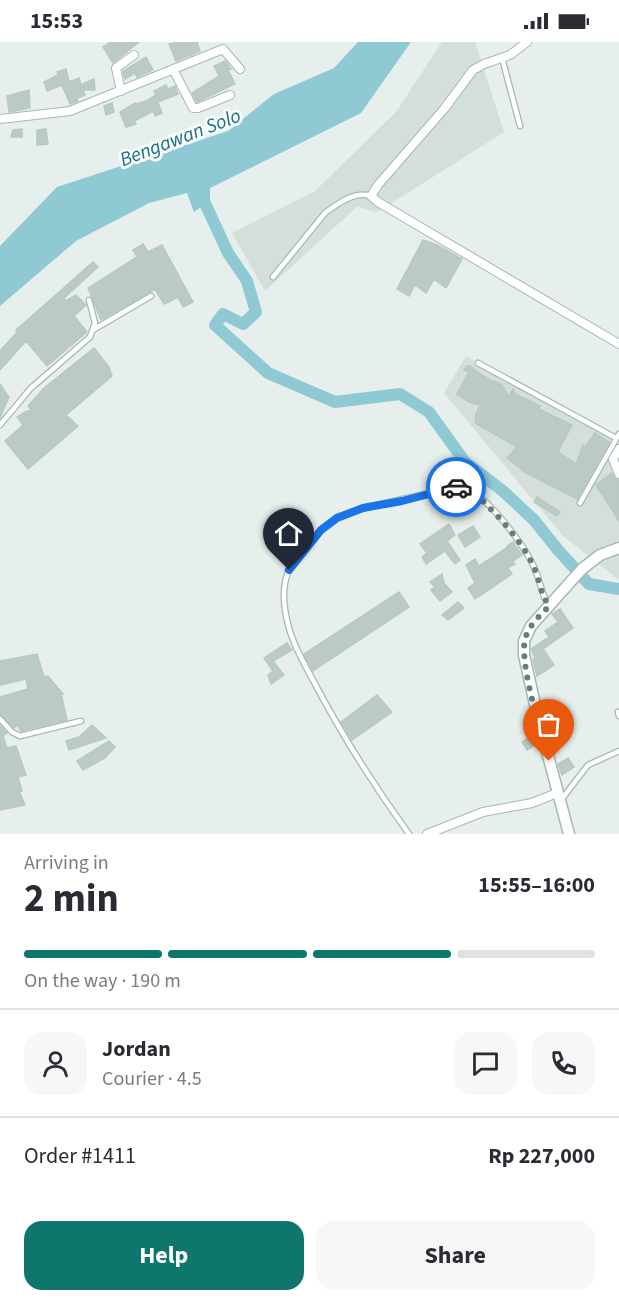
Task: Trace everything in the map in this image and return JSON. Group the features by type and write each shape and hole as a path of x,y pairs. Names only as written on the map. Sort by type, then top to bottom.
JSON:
{"street":[{"path":"527,42 516,51 473,70 455,96 371,196 619,344"},
{"path":"0,119 70,111 223,49 240,69"},
{"path":"121,91 116,68 134,55"},
{"path":"173,69 193,108 230,94"},
{"path":"619,449 613,459 619,474"},
{"path":"569,834 529,681 524,648 528,631 582,569 600,555 619,548"},
{"path":"427,834 483,812 558,797"}],"lane":[{"path":"502,58 520,126"},
{"path":"273,277 333,206 361,194 371,196"},
{"path":"93,330 151,296"},
{"path":"0,425 31,388 90,337 95,323 89,300"},
{"path":"478,363 618,436 579,503"},
{"path":"409,834 356,753 321,695 296,647 285,610 285,577 289,570 321,530 337,518 363,508 461,486 476,494 518,540 533,565 543,596 549,606"},
{"path":"0,719 12,732 20,736 81,721"},
{"path":"558,797 588,765 619,751"}],"shaded area":[{"path":"442,42 475,42 504,132 376,213 358,206 265,291 232,233 315,191 396,112"},
{"path":"466,356 619,439 619,580 563,536 444,393"}],"water":[{"path":"358,42 411,42 361,113 210,188 210,201 194,212 187,193 149,203 76,241 0,306 0,246 57,187 228,131 274,94 334,68"}],"building":[{"path":"111,42 139,42 113,63 103,47"},
{"path":"197,42 200,51 176,61 169,44"},
{"path":"146,57 153,70 137,77 135,73 125,79 123,71"},
{"path":"225,61 231,69 228,70 235,84 197,102 192,93 219,76 214,66"},
{"path":"66,69 69,82 79,78 81,85 94,79 95,90 83,90 85,95 70,104 62,85 47,91 44,82 58,75 57,72"},
{"path":"166,85 168,89 175,86 178,94 158,102 162,113 155,116 153,111 134,121 136,124 126,127 120,112 135,103 148,100 156,95 154,91"},
{"path":"29,90 30,108 9,112 7,96"},
{"path":"112,103 114,112 106,115 104,106"},
{"path":"22,129 22,137 11,137 13,130"},
{"path":"46,129 48,144 37,145 37,130"},
{"path":"423,240 462,259 446,288 434,279 426,293 415,285 409,296 397,289"},
{"path":"143,244 148,252 162,245 193,302 183,307 178,297 164,304 155,289 101,320 88,288 137,257 133,250"},
{"path":"93,262 98,267 64,298 66,301 76,295 86,305 74,316 87,332 47,366 26,341 0,370 0,351 18,331 16,330"},
{"path":"94,348 109,367 112,376 66,415 78,426 28,469 5,441 23,425 17,417 27,411 32,411 28,406 44,388"},
{"path":"467,366 471,366 478,373 502,385 509,396 513,389 515,394 540,406 539,409 572,425 558,452 576,464 583,445 585,447 595,433 609,442 577,499 525,472 507,458 517,447 475,423 476,413 481,405 469,402 457,394 469,372 464,370"},
{"path":"0,384 9,397 0,418"},
{"path":"612,473 615,479 619,480 619,521 596,485"},
{"path":"537,497 560,512 557,516 534,502"},
{"path":"449,524 455,535 447,541 460,560 455,564 445,551 426,564 422,557 427,553 420,544"},
{"path":"473,526 480,537 465,547 458,535"},
{"path":"513,542 522,555 513,561 515,564 508,568 512,574 475,599 468,588 475,583 466,565 475,559 479,566"},
{"path":"442,574 444,583 452,592 440,601 431,590 435,587 430,582"},
{"path":"399,592 409,607 313,671 304,654"},
{"path":"458,602 464,608 448,620 442,615"},
{"path":"560,609 573,628 543,649 554,665 537,676 533,659 535,658 531,649 549,637 545,631 558,622 552,614"},
{"path":"287,643 292,650 273,661 284,675 271,684 268,675 273,671 264,658"},
{"path":"37,654 44,677 48,676 63,694 61,694 67,720 21,731 17,725 14,728 0,715 0,697 28,689 26,679 0,685 0,661"},
{"path":"377,695 392,712 352,740 341,722"},
{"path":"92,725 106,738 69,750 66,741 79,737"},
{"path":"0,726 7,733 3,736 7,748 16,746 26,775 18,777 22,791 19,791 25,805 0,810"},
{"path":"529,737 535,745 527,750 522,742"},
{"path":"109,741 115,747 105,758 83,770 77,761"},
{"path":"568,758 574,767 562,775 558,764"}],"waterway":[{"path":"201,189 204,201 228,253 247,281 256,312 243,324 223,314 215,325 268,373 335,402 400,394 429,412 465,462 503,491 534,520 589,584 619,589"}],"way so far":[{"path":"456,487 467,488 476,494 518,540 533,565 543,596 549,606 528,631 524,641 524,655 549,761"}],"route":[{"path":"289,570 321,530 337,518 363,508 456,487"}],"water label":[{"name":"Bengawan Solo","path":"180,137"}]}
